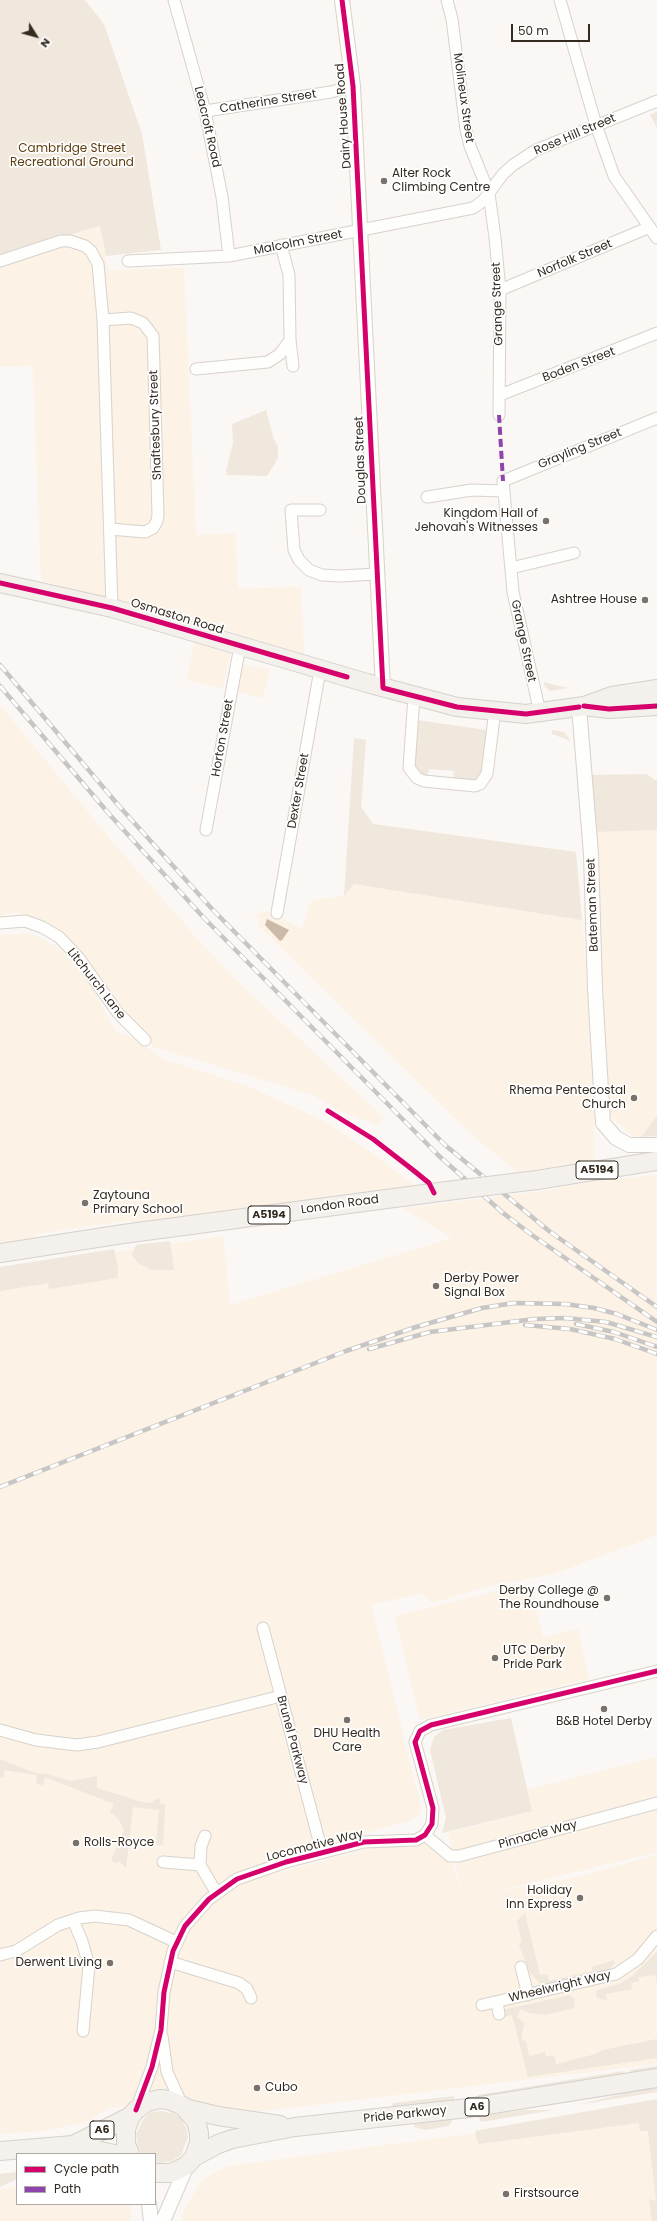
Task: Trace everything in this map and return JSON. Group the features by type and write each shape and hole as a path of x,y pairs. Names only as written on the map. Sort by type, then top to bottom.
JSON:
{"main road":[{"name":"Osmaston Road","path":"0,583 112,608 320,670 457,707 540,713 581,706 612,696 657,689"},
{"name":"Osmaston Road","path":"581,706 609,710 657,706"},
{"name":"London Road","path":"0,1254 123,1234 537,1180 657,1161"},
{"name":"Pride Parkway","path":"190,2161 218,2144 232,2139 295,2127 468,2108 657,2078"},
{"name":"A6","path":"73,2145 133,2113 147,2102 160,2099 169,2100 184,2107"},
{"name":"Pride Parkway","path":"184,2107 218,2116 295,2127"},
{"path":"184,2107 196,2121 199,2133 199,2143 190,2161"},
{"name":"A6","path":"130,2153 125,2138 133,2113"},
{"name":"A6","path":"0,2151 73,2145 109,2153"},
{"name":"A6","path":"156,2173 170,2173 190,2161"}],"street":[{"name":"Leacroft Road","path":"174,0 205,111 222,197 229,256"},
{"name":"Dairy House Road","path":"342,0 353,86 361,231"},
{"name":"Molineux Street","path":"447,0 452,19 466,130 470,146 489,193"},
{"path":"560,0 596,125 614,176 657,238"},
{"name":"Catherine Street","path":"205,111 332,92 353,86"},
{"name":"Rose Hill Street","path":"465,210 478,206 503,174 513,165 536,150 657,101"},
{"name":"Grange Street","path":"489,193 500,290 499,415"},
{"name":"Malcolm Street","path":"128,261 229,256 465,210"},
{"name":"Norfolk Street","path":"500,290 650,227"},
{"name":"Douglas Street","path":"361,231 376,574 383,688"},
{"path":"0,261 61,241 70,241 84,246 92,251 98,264 103,320 112,608"},
{"path":"281,245 289,275 290,340 293,366"},
{"name":"Shaftesbury Street","path":"103,320 131,318 143,323 152,336 154,368 158,515 153,528 145,532 110,529"},
{"name":"Boden Street","path":"500,395 657,333"},
{"path":"196,369 268,362 280,354 290,340"},
{"name":"Grayling Street","path":"503,486 657,418"},
{"name":"Grange Street","path":"503,486 513,592 540,713"},
{"path":"427,497 503,486"},
{"path":"320,510 291,510 294,550 300,560 309,570 322,575 341,576 376,574"},
{"path":"511,568 574,553"},
{"name":"Horton Street","path":"206,830 240,646"},
{"name":"Dexter Street","path":"277,913 320,670"},
{"path":"414,696 409,768 417,778 424,781 475,786 480,784 487,774 495,710"},
{"name":"Bateman Street","path":"581,706 591,854 595,989 603,1123 616,1138 629,1145 657,1145"},
{"name":"Litchurch Lane","path":"0,923 25,922 42,927 59,937 78,957 118,1013 145,1040"},
{"name":"Brunel Parkway","path":"263,1628 322,1852"},
{"path":"425,1835 432,1824 433,1808 415,1742 420,1731 431,1725 657,1671"},
{"path":"0,1730 36,1740 77,1745 98,1742 281,1696"},
{"name":"Pinnacle Way","path":"425,1835 450,1856 459,1856 657,1803"},
{"name":"Locomotive Way","path":"133,2113 152,2067 161,2030 164,1994 170,1962 176,1942 196,1912 216,1892 248,1874 322,1852 364,1842 416,1840 425,1835"},
{"path":"205,1836 201,1846 200,1865 216,1892"},
{"path":"163,1862 200,1865"},
{"path":"0,1954 16,1951 50,1930 73,1920 95,1916 119,1918 176,1942"},
{"path":"73,1920 82,1941 89,1966 83,2031"},
{"name":"Wheelwright Way","path":"482,2005 616,1974 638,1959 657,1936"},
{"path":"170,1962 239,1983 247,1989 251,1998"},
{"path":"521,1967 528,1995"},
{"name":"Wheelwright Way","path":"497,2002 499,2014"},
{"name":"Locomotive Way","path":"161,2030 167,2072 184,2107"},
{"path":"163,2221 190,2161"},
{"path":"149,2205 151,2221"}],"shaded area":[{"path":"100,226 108,270 184,268 196,535 235,533 238,589 301,587 304,655 199,622 41,581 33,366 0,367 0,258"},
{"path":"194,641 230,654 223,688 187,680"},
{"path":"240,664 270,669 263,698 235,691"},
{"path":"0,705 115,845 201,943 237,981 384,1118 377,1125 337,1110 313,1095 154,1047 90,966 38,920 17,912 0,916"},
{"path":"657,830 657,1116 641,1137 633,1137 610,1115 594,832"},
{"path":"354,884 582,920 594,1057 594,1162 517,1172 472,1135 257,924 260,919 254,914 267,912 302,929 311,901 344,896"},
{"path":"267,919 289,930 282,940 280,941 265,925"},
{"path":"29,933 58,947 91,985 116,1032 134,1038 163,1059 247,1086 324,1121 371,1152 416,1187 241,1208 132,1224 131,1220 35,1234 35,1239 0,1244 0,935"},
{"path":"657,1175 657,1535 553,1574 493,1585 431,1603 422,1593 371,1605 421,1807 419,1815 409,1821 328,1843 248,1871 252,1880 385,1844 443,1838 463,1895 448,1833 532,1811 527,1790 657,1757 657,1852 486,1894 578,1877 657,1855 657,2064 247,2113 112,2107 86,2122 42,2131 0,2134 0,1269 223,1236 230,1305 453,1238 402,1208 543,1191 595,1181","holes":["401,1911 411,1950 423,2002"]},
{"name":"UTC Derby Pride Park","path":"530,1583 543,1638 578,1629 589,1679 420,1720 395,1616"},
{"path":"657,2109 657,2221 181,2221 183,2213 198,2186 208,2176 229,2166"},
{"path":"16,2186 16,2205 130,2205 131,2221 0,2221 0,2190"}],"green space":[{"name":"Cambridge Street Recreational Ground","path":"0,0 85,0 104,24 142,134 161,250 106,256 100,226 0,255"},
{"path":"657,111 657,128 650,115"},
{"path":"266,410 274,440 278,446 278,458 267,476 227,475 226,471 233,443 232,424"},
{"path":"543,682 568,688 550,691 545,687"},
{"path":"417,720 486,730 482,772 478,778 473,782 453,779 454,771 429,769 427,777 421,775 414,767"},
{"path":"552,730 564,732 571,741 552,734"},
{"path":"354,738 366,740 361,807 373,824 576,852 582,920 354,884 344,896"},
{"path":"646,774 657,781 657,830 594,832 592,775"},
{"path":"657,1116 657,1136 641,1137"},
{"path":"170,1241 174,1270 151,1270 138,1263 132,1255 136,1245"},
{"path":"114,1249 118,1269 118,1278 49,1289 48,1283 0,1291 0,1267"},
{"path":"511,1718 532,1811 442,1833 446,1818 430,1750 434,1737 443,1730"},
{"path":"0,1759 35,1773 46,1774 71,1781 97,1776 97,1788 142,1802 152,1803 154,1800 160,1799 160,1803 165,1805 163,1845 156,1845 159,1810 133,1807 126,1868 119,1861 116,1863 111,1860 124,1830 118,1818 110,1812 114,1804 45,1777 43,1785 36,1784 37,1775 5,1770 3,1778 0,1777"},
{"path":"525,1913 540,1975 547,1974 549,1981 592,1971 592,1967 614,1960 615,1963 608,1970 542,1985 530,1973 519,1945 522,1942 517,1921"},
{"path":"657,1952 657,1984 655,1975 638,1977 639,1981 631,1983 632,1989 606,1994 607,2000 597,1998 596,1992 598,1990 619,1984 631,1977"},
{"path":"570,1995 575,2000 574,2008 545,2015 529,2013 521,2009 517,2017 524,2023 521,2039 526,2042 529,2056 545,2052 546,2057 554,2055 556,2064 596,2054 603,2050 657,2039 657,2058 528,2077 512,2015 504,2017 502,2010"},
{"path":"657,2066 657,2071 631,2076 630,2070"},
{"path":"623,2071 624,2077 478,2101 478,2095"},
{"path":"657,2086 657,2092 577,2105 633,2091"},
{"path":"454,2096 455,2101 391,2107 393,2103"},
{"path":"657,2099 657,2221 652,2221 649,2200 656,2200 648,2131 640,2131 639,2123 478,2144 475,2131"},
{"path":"524,2110 554,2110 481,2122 478,2116"},
{"path":"161,2111 173,2113 180,2117 186,2127 188,2137 181,2155 172,2161 156,2162 156,2153 141,2153 138,2147 136,2134 144,2118 151,2112"},
{"path":"453,2119 449,2126 426,2130 414,2127 414,2124"},
{"path":"16,2172 16,2179 0,2187 0,2174"}],"railway":[{"path":"0,665 119,806 213,910 445,1145 549,1231 657,1307"},
{"path":"0,686 110,815 204,918 438,1155 503,1213 532,1235 657,1322"},
{"path":"0,1487 346,1351 416,1327 482,1308 514,1303 565,1304 594,1308 617,1314 657,1330"},
{"path":"369,1349 430,1332 535,1319 564,1318 606,1322 657,1337"},
{"path":"576,1324 614,1332 657,1347"},
{"path":"525,1325 570,1329 615,1339 657,1354"}],"marked path":[{"path":"499,415 503,481"}],"cycle path":[{"path":"342,0 353,86 383,688 457,707 526,714 579,707"},
{"path":"0,583 112,608 347,677"},
{"path":"584,706 609,709 657,706"},
{"path":"328,1111 373,1139 429,1183 434,1193"},
{"path":"136,2110 152,2067 161,2030 164,1992 173,1951 185,1926 209,1899 237,1879 286,1862 364,1842 416,1840 425,1835 432,1824 433,1808 415,1742 420,1731 431,1725 657,1671"}],"place":[{"name":"Alter Rock Climbing Centre","path":"384,181"},
{"name":"Kingdom Hall of Jehovah's Witnesses","path":"546,521"},
{"name":"Ashtree House","path":"645,600"},
{"name":"Rhema Pentecostal Church","path":"634,1098"},
{"name":"Zaytouna Primary School","path":"85,1203"},
{"name":"Derby Power Signal Box","path":"436,1286"},
{"name":"Derby College @ The Roundhouse","path":"607,1598"},
{"name":"UTC Derby Pride Park","path":"495,1658"},
{"name":"B&B Hotel Derby","path":"604,1709"},
{"name":"DHU Health Care","path":"347,1720"},
{"name":"Rolls-Royce","path":"76,1843"},
{"name":"Holiday Inn Express","path":"580,1898"},
{"name":"Derwent Living","path":"110,1963"},
{"name":"Cubo","path":"257,2088"},
{"name":"Firstsource","path":"506,2194"}]}
